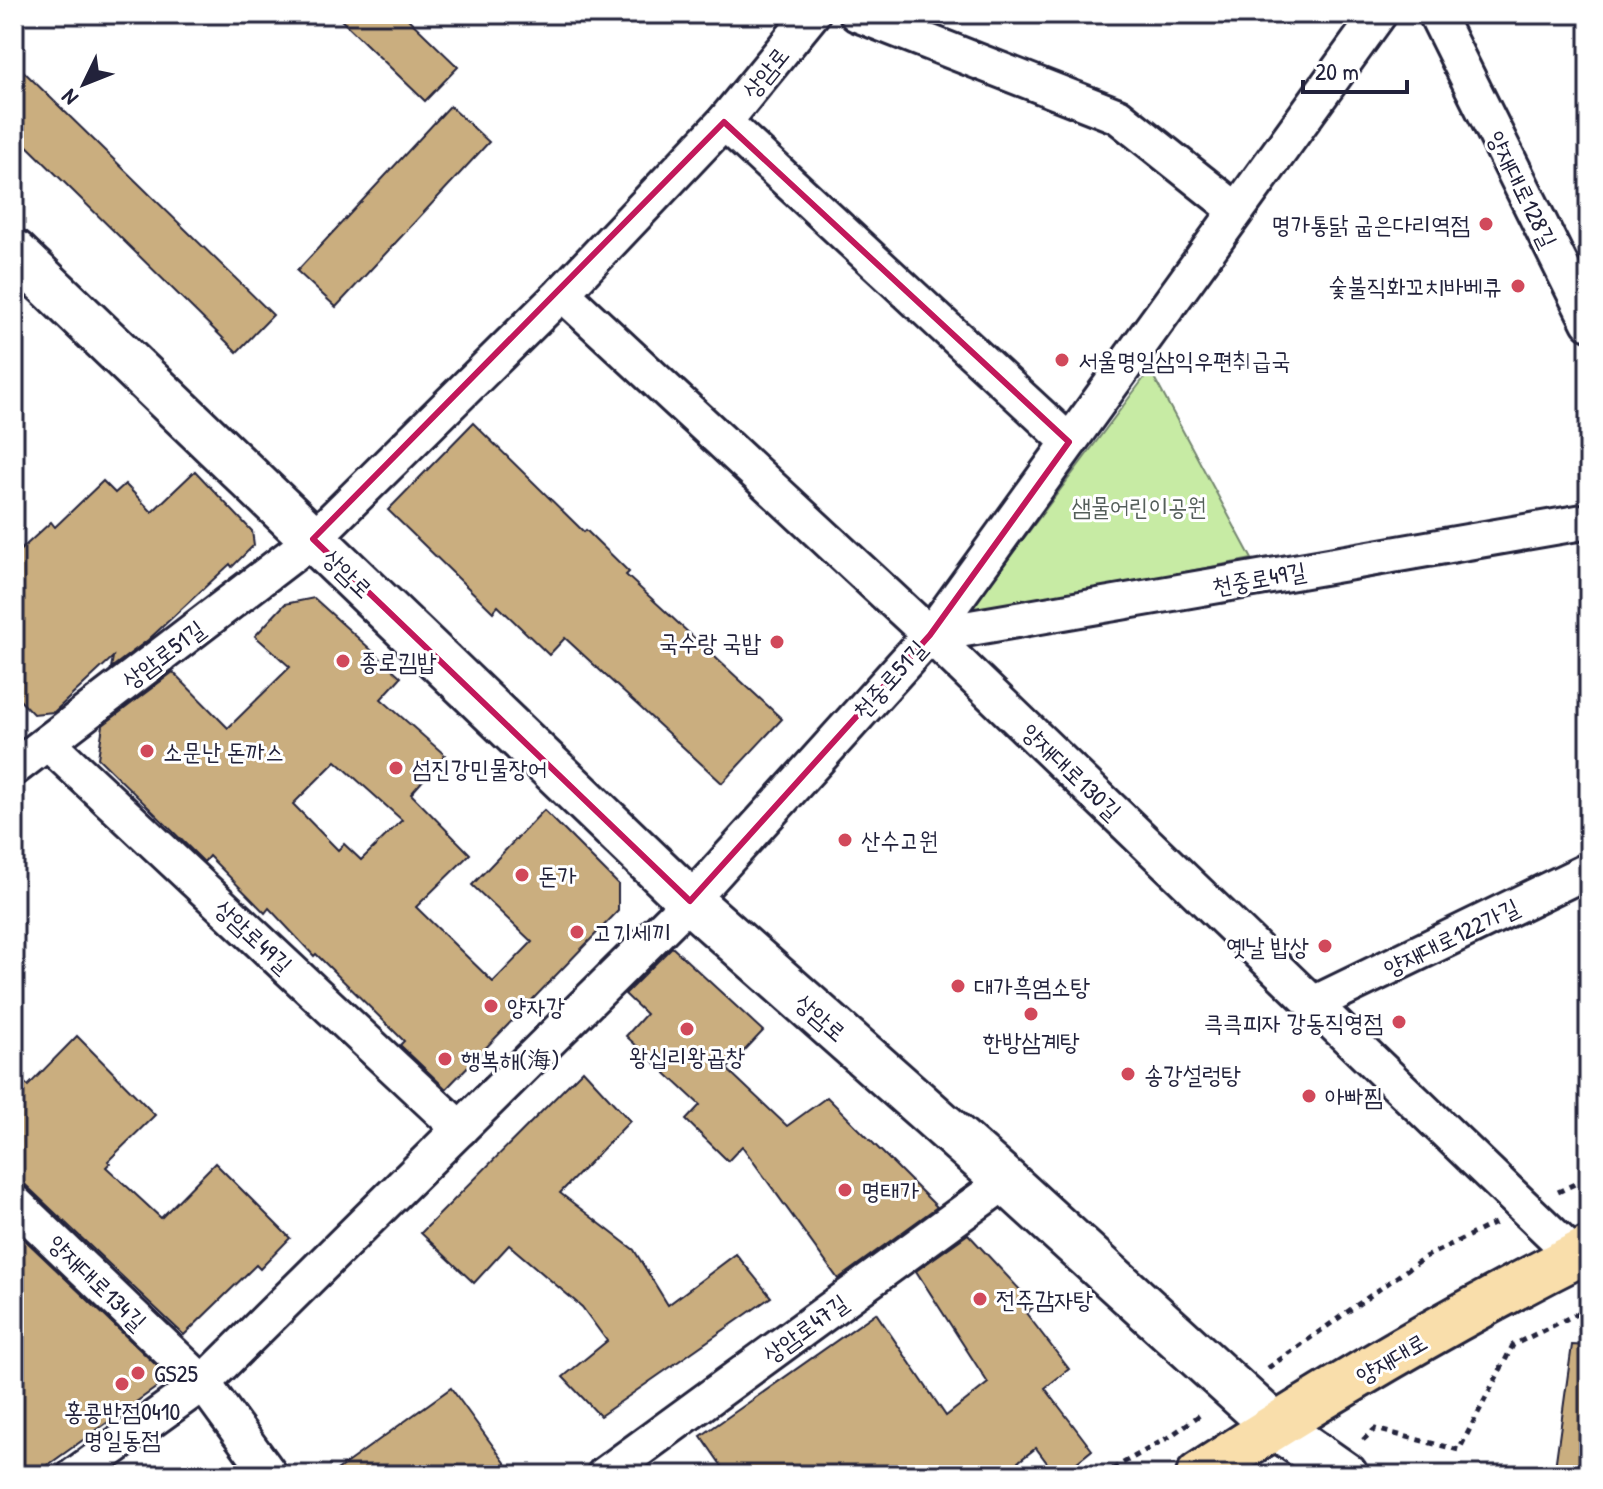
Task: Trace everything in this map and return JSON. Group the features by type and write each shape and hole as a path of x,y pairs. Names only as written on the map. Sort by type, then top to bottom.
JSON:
{"main road":[{"name":"양재대로","path":"1199,1475 1275,1426 1504,1292 1582,1253"}],"street":[{"name":"상암로","path":"313,539 562,293 724,122 812,14"},
{"path":"857,14 1118,116 1236,210"},
{"name":"천중로51길","path":"690,901 930,635 1379,14"},
{"name":"양재대로128길","path":"1436,14 1589,322"},
{"path":"724,122 1069,442"},
{"name":"상암로","path":"14,252 690,901 1006,1181 1275,1426 1340,1472"},
{"name":"양재대로130길","path":"562,293 930,635 1525,1208 1582,1253"},
{"name":"천중로49길","path":"930,635 1589,521"},
{"name":"상암로51길","path":"14,768 313,539"},
{"name":"상암로49길","path":"48,743 460,1129"},
{"name":"양재대로122가길","path":"1313,1004 1589,870"},
{"path":"75,1475 203,1383 690,901"},
{"name":"상암로47길","path":"604,1475 1006,1181"},
{"name":"양재대로134길","path":"14,1202 203,1383 270,1475"}],"path":[{"path":"1102,1475 1169,1437 1425,1257 1589,1177"},
{"path":"1340,1472 1375,1429 1459,1450 1513,1345 1589,1308"}],"highlighted area":[{"path":"724,122 1069,442 930,635 690,901 313,539"}],"green space":[{"name":"샘물어린이공원","path":"1150,370 1252,559 967,614"}],"building":[{"path":"335,14 403,14 458,67 425,101"},
{"path":"14,62 273,315 237,352 14,133"},
{"path":"450,106 489,142 336,307 297,271"},
{"path":"473,423 629,572 626,575 782,719 722,783 565,638 549,655 498,606 493,612 388,510"},
{"path":"195,471 252,531 254,545 148,640 111,668 113,657 54,712 33,714 14,694 14,556 51,522 55,527 103,481 115,493 125,484 152,512"},
{"path":"314,598 401,677 381,699 445,755 411,794 470,854 416,907 493,982 532,942 472,885 544,810 618,884 618,911 446,1089 400,1045 404,1041 316,954 314,956 269,908 265,913 209,856 204,862 98,758 103,725 173,672 228,728 290,667 255,636 285,604","holes":["336,761 402,820 361,860 344,844 338,850 293,804"]},
{"path":"672,947 763,1031 727,1069 787,1126 827,1097 937,1207 838,1279 742,1146 728,1161 686,1120 700,1105 626,1036 646,1014 625,994"},
{"path":"77,1036 155,1115 108,1161 110,1163 106,1167 161,1218 215,1163 290,1238 260,1269 256,1265 184,1335 14,1174 14,1074 28,1086"},
{"path":"583,1070 630,1121 560,1193 634,1250 668,1305 736,1254 771,1297 600,1416 563,1377 607,1341 582,1307 509,1245 474,1283 421,1233"},
{"path":"968,1234 1035,1306 1026,1313 1069,1369 1045,1388 1092,1450 1061,1475 1056,1475 1036,1448 1001,1475 728,1475 701,1436 876,1313 946,1416 988,1383 916,1271"},
{"path":"23,1238 157,1366 157,1387 34,1475 14,1475 14,1246"},
{"path":"1572,1345 1589,1346 1589,1475 1554,1475"},
{"path":"451,1388 514,1475 330,1475 376,1442"}],"place":[{"name":"명가통닭 굽은다리역점","path":"1486,224"},
{"name":"숯불직화꼬치바베큐","path":"1518,286"},
{"name":"서울명일삼익우편취급국","path":"1062,360"},
{"name":"국수랑 국밥","path":"777,642"},
{"name":"종로김밥","path":"343,661"},
{"name":"소문난 돈까스","path":"147,751"},
{"name":"섬진강민물장어","path":"396,768"},
{"name":"산수고원","path":"845,840"},
{"name":"돈가","path":"522,875"},
{"name":"고기세끼","path":"577,932"},
{"name":"옛날 밥상","path":"1325,946"},
{"name":"대가흑염소탕","path":"958,986"},
{"name":"양자강","path":"491,1006"},
{"name":"한방삼계탕","path":"1031,1014"},
{"name":"큭큭피자 강동직영점","path":"1399,1022"},
{"name":"왕십리왕곱창","path":"687,1029"},
{"name":"행복해(海)","path":"445,1059"},
{"name":"송강설렁탕","path":"1128,1074"},
{"name":"아빠찜","path":"1309,1096"},
{"name":"명태가","path":"845,1190"},
{"name":"전주감자탕","path":"980,1299"},
{"name":"GS25","path":"138,1373"},
{"name":"홍콩반점0410 명일동점","path":"122,1384"}]}
